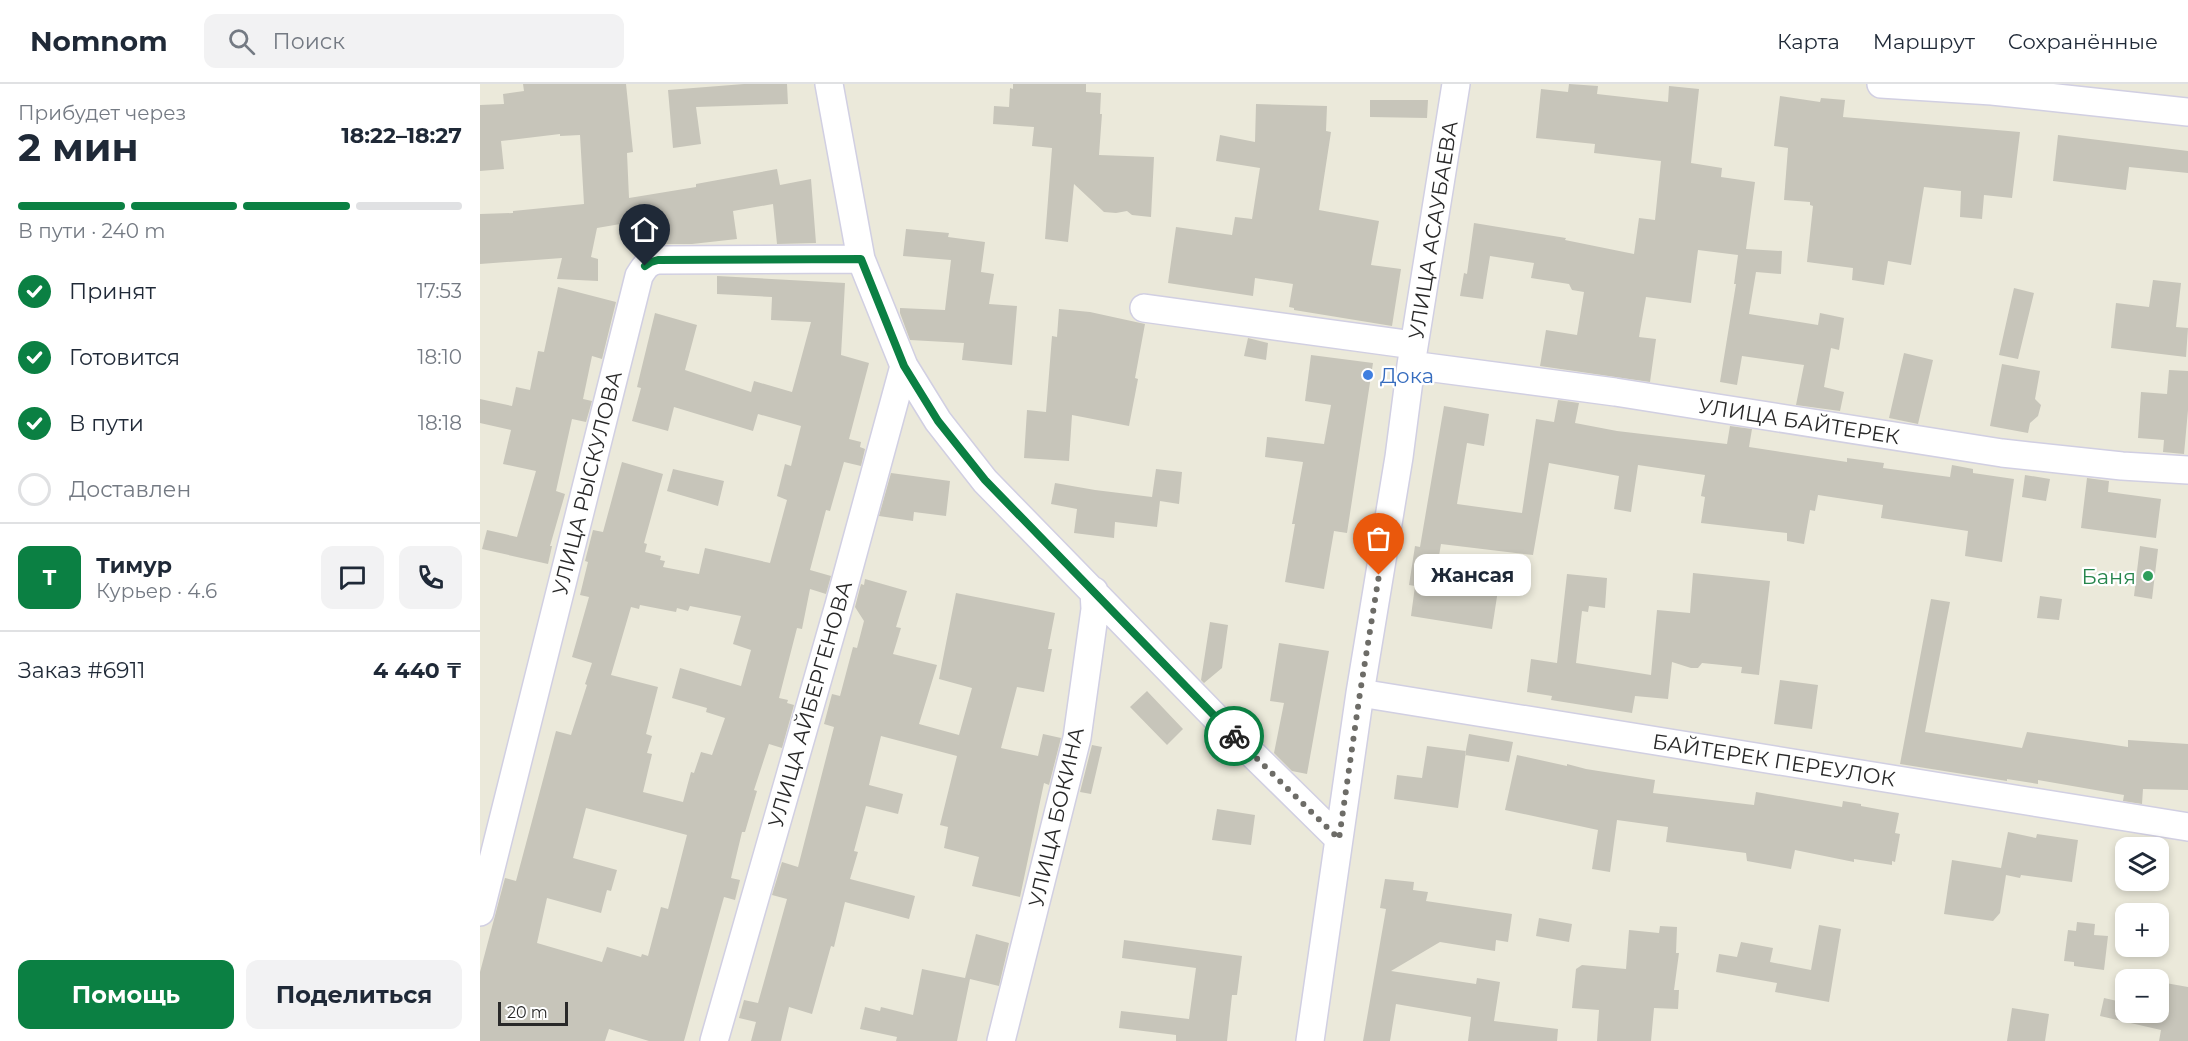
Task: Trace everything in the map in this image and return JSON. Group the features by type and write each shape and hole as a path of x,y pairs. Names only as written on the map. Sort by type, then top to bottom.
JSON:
{"street":[{"path":"829,84 861,259 904,366 938,421 985,480 1224,726 1339,839"},
{"name":"УЛИЦА АСАУБАЕВА","path":"1310,1041 1360,693 1456,84"},
{"path":"1881,84 1992,92 2188,112"},
{"name":"УЛИЦА РЫСКУЛОВА","path":"480,912 639,276 645,266 658,260 861,259"},
{"name":"УЛИЦА БАЙТЕРЕК","path":"1144,308 1615,392 2002,453 2122,466 2188,470"},
{"name":"УЛИЦА АЙБЕРГЕНОВА","path":"714,1041 836,617 904,366"},
{"name":"УЛИЦА БОКИНА","path":"1001,1041 1077,738 1095,609 1094,591"},
{"name":"БАЙТЕРЕК ПЕРЕУЛОК","path":"1360,693 2188,827"}],"building":[{"path":"523,84 626,84 633,152 627,153 629,198 696,187 696,184 777,169 780,185 811,179 816,243 777,244 773,204 733,211 737,239 692,244 658,244 636,251 632,222 597,228 591,257 598,259 598,281 557,279 562,258 480,264 480,214 513,213 513,211 584,204 580,135 560,136 560,134 501,141 504,169 480,171 480,105 504,104 503,94 524,91"},
{"path":"744,84 787,84 788,104 696,107 701,144 673,148 668,90"},
{"path":"1013,84 1086,84 1086,92 1101,93 1099,155 1154,157 1151,217 1132,215 1127,211 1104,212 1074,184 1068,242 1045,239 1052,148 1032,146 1034,127 993,124 994,106 1009,107 1010,88 1013,89"},
{"path":"1569,84 1598,86 1597,94 1668,102 1669,86 1699,89 1691,163 1722,168 1721,177 1755,182 1746,249 1782,251 1781,274 1756,272 1749,314 1818,325 1820,313 1844,318 1839,350 1831,348 1824,387 1844,392 1840,411 1796,405 1804,365 1742,356 1737,385 1720,382 1736,284 1734,284 1738,255 1698,250 1691,303 1646,297 1639,337 1656,339 1650,382 1540,366 1546,330 1577,335 1584,292 1572,290 1569,284 1531,278 1534,263 1490,256 1483,299 1460,296 1464,273 1467,274 1474,223 1566,238 1565,240 1634,254 1639,218 1655,220 1661,161 1594,153 1595,144 1536,138 1541,89 1568,92"},
{"path":"1780,96 1820,102 1821,98 1845,100 1843,117 2020,132 2012,198 1984,195 1982,219 1960,217 1961,191 1924,187 1911,265 1888,261 1884,285 1852,280 1853,268 1807,262 1813,206 1810,202 1784,200 1788,148 1774,146"},
{"path":"1370,100 1428,100 1427,118 1370,117"},
{"path":"1256,104 1327,106 1326,131 1331,132 1319,210 1379,221 1371,265 1401,269 1392,326 1294,310 1289,307 1293,284 1255,278 1253,296 1168,283 1176,227 1232,235 1235,217 1252,219 1260,168 1216,161 1220,135 1255,142"},
{"path":"2058,135 2188,151 2188,173 2129,167 2126,190 2053,181"},
{"path":"906,229 949,233 948,237 985,242 981,272 994,274 989,304 1017,306 1012,365 962,360 964,343 910,340 900,308 945,310 951,260 903,256"},
{"path":"717,276 845,283 841,355 869,363 849,439 861,442 860,447 865,449 861,466 844,462 830,511 826,510 810,570 831,576 826,594 810,589 802,629 797,628 779,698 788,700 787,703 794,705 782,748 769,744 754,790 757,791 745,832 742,832 731,878 740,880 735,900 724,897 684,1041 649,1041 609,1029 605,1041 480,1041 480,972 505,878 516,881 556,731 571,735 587,685 585,684 592,663 572,657 589,597 580,595 588,562 585,561 593,530 603,532 622,462 663,474 644,543 647,544 645,552 661,556 660,560 665,561 663,567 699,574 705,548 770,563 787,500 777,496 785,464 791,466 801,426 758,414 753,431 674,407 668,431 632,421 641,388 637,387 655,313 697,325 685,370 751,392 754,381 792,392 811,322 771,320 772,297 717,294","holes":["640,605 676,612 677,608 688,611 690,606 741,616 733,644 751,650 741,686 680,668 672,698 707,708 706,712 725,718 712,755 701,752 694,773 691,772 683,802 643,792 652,754 647,753 652,736 646,734 658,687 611,675 631,607 639,609","586,808 687,835 668,909 661,907 648,956 642,954 641,957 607,947 602,962 537,943 547,898 601,913 607,890 611,891 617,870 573,858"]},
{"path":"2153,280 2181,283 2176,327 2188,328 2186,357 2111,348 2116,303 2149,307"},
{"path":"558,287 616,302 602,359 592,356 583,399 592,401 586,422 572,419 556,491 565,494 550,546 552,546 548,564 482,549 487,530 517,537 536,471 503,464 511,430 480,423 480,399 512,406 516,387 530,390 538,351 544,352"},
{"path":"2014,288 2034,293 2018,359 1999,355"},
{"path":"1059,309 1090,312 1145,324 1129,426 1072,415 1069,461 1024,458 1027,410 1046,412 1052,336 1057,337"},
{"path":"1248,338 1268,343 1266,360 1244,356"},
{"path":"1904,353 1933,360 1918,424 1889,418"},
{"path":"1311,355 1373,363 1347,533 1334,531 1324,589 1285,582 1303,462 1265,457 1267,437 1324,444 1331,405 1305,401"},
{"path":"2002,364 2040,371 2035,399 2041,405 2038,416 2030,423 2028,433 1990,426"},
{"path":"2169,370 2188,371 2188,410 2184,454 2163,452 2164,440 2138,438 2141,392 2167,394"},
{"path":"1558,400 1579,403 1575,423 1617,431 1727,444 1730,426 1752,429 1749,447 1847,462 1847,458 1884,463 1883,468 1950,477 1952,465 1973,469 1973,473 2014,479 2002,562 1965,556 1968,531 1881,518 1883,505 1818,495 1815,511 1810,510 1804,544 1787,541 1787,533 1701,523 1705,497 1701,496 1705,475 1638,465 1631,512 1614,509 1619,476 1549,463 1533,555 1441,544 1435,579 1498,590 1492,629 1411,616 1415,586 1409,585 1415,546 1420,547 1444,406 1489,414 1484,446 1467,443 1457,504 1522,513 1536,419 1554,422"},
{"path":"673,469 724,481 718,506 667,491"},
{"path":"1156,469 1182,472 1179,504 1160,501 1157,527 1115,522 1114,538 1074,533 1077,509 1051,504 1055,483 1152,497"},
{"path":"891,473 950,481 946,516 914,512 913,521 879,516"},
{"path":"2025,475 2050,479 2046,501 2022,497"},
{"path":"2087,478 2109,481 2108,492 2161,499 2156,538 2081,528"},
{"path":"2140,546 2158,549 2152,599 2134,596"},
{"path":"1693,573 1770,581 1759,675 1741,673 1742,667 1702,663 1698,668 1691,668 1672,662 1668,699 1635,696 1632,713 1551,700 1552,696 1527,692 1531,659 1557,663 1567,574 1607,578 1605,608 1589,606 1588,612 1582,611 1576,663 1651,675 1657,610 1690,613"},
{"path":"865,579 907,591 896,627 901,628 893,654 937,665 919,724 959,735 972,688 939,679 956,593 1055,613 1048,649 1052,649 1044,692 1017,687 1001,748 1038,756 1043,734 1061,738 1049,785 1044,783 1020,897 972,886 979,857 944,848 948,827 940,825 957,756 881,736 869,785 903,794 898,814 866,806 854,851 858,852 850,879 915,896 909,919 845,902 834,947 831,946 812,1014 789,1007 781,1041 751,1041 756,1022 739,1018 744,1000 758,1003 787,899 772,895 782,862 798,867 834,727 824,724 832,694 840,696 853,647 857,648 864,621 855,607 861,584 864,585"},
{"path":"2040,596 2062,599 2059,620 2037,618"},
{"path":"1931,599 1950,602 1925,732 2022,748 2027,732 2128,747 2128,740 2188,744 2188,790 2143,789 2142,804 2123,801 2124,795 2038,780 2038,784 2007,779 2007,781 1900,764"},
{"path":"1210,622 1228,625 1222,668 1204,683 1201,680"},
{"path":"1279,643 1329,651 1307,774 1292,771 1274,753 1284,703 1270,701"},
{"path":"1780,680 1818,685 1812,729 1774,724"},
{"path":"1147,691 1183,729 1167,745 1130,707"},
{"path":"1469,734 1513,742 1509,762 1465,755"},
{"path":"1092,745 1102,747 1091,794 1080,792"},
{"path":"1427,746 1466,751 1458,808 1394,799 1397,775 1422,778"},
{"path":"1517,755 1567,766 1567,764 1655,780 1653,793 1754,805 1756,792 1842,807 1843,801 1899,813 1895,833 1900,834 1895,862 1892,861 1892,865 1854,859 1854,862 1795,850 1791,869 1747,861 1746,853 1666,842 1668,827 1617,820 1610,872 1592,869 1598,830 1505,810"},
{"path":"1217,809 1255,815 1251,845 1212,840"},
{"path":"2008,832 2036,838 2037,834 2078,840 2072,882 2006,875 2000,913 1993,921 1944,914 1952,860 2001,868"},
{"path":"1385,879 1414,882 1413,890 1428,892 1426,901 1512,914 1508,942 1496,940 1495,951 1440,942 1391,971 1476,984 1477,978 1500,982 1494,1021 1558,1029 1557,1041 1468,1041 1471,1017 1396,1004 1390,1041 1363,1041 1386,909 1380,908"},
{"path":"1539,918 1572,924 1569,942 1536,936"},
{"path":"2077,922 2095,924 2094,935 2108,936 2104,970 2074,966 2074,962 2064,961 2068,930 2076,931"},
{"path":"1819,925 1841,929 1829,1002 1775,992 1777,983 1716,972 1719,954 1737,957 1741,942 1773,948 1770,962 1811,970"},
{"path":"1660,926 1677,927 1676,953 1679,953 1674,990 1679,990 1678,1009 1654,1008 1651,1041 1597,1041 1599,1010 1572,1008 1576,969 1582,965 1626,969 1629,930 1659,933"},
{"path":"976,934 1009,943 999,986 970,979 957,1041 896,1041 897,1037 860,1029 865,1007 880,1011 881,1007 913,1015 922,969 965,978"},
{"path":"1124,940 1242,956 1237,995 1232,995 1227,1041 1176,1041 1176,1035 1119,1028 1121,1011 1189,1019 1196,968 1122,958"},
{"path":"2169,984 2188,987 2188,1041 2159,1041 2161,1030 2130,1023 2169,1023"},
{"path":"2104,998 2115,1000 2115,1019 2100,1016"},
{"path":"2012,1008 2049,1014 2045,1041 2007,1041"}],"way so far":[{"path":"1234,736 1339,839 1379,575"}],"place":[{"name":"Дока","path":"1368,375"},
{"name":"Жансая","path":"1379,575"},
{"name":"Баня","path":"2148,576"}],"route":[{"path":"645,266 658,260 861,259 904,366 938,421 985,480 1234,736"}]}
